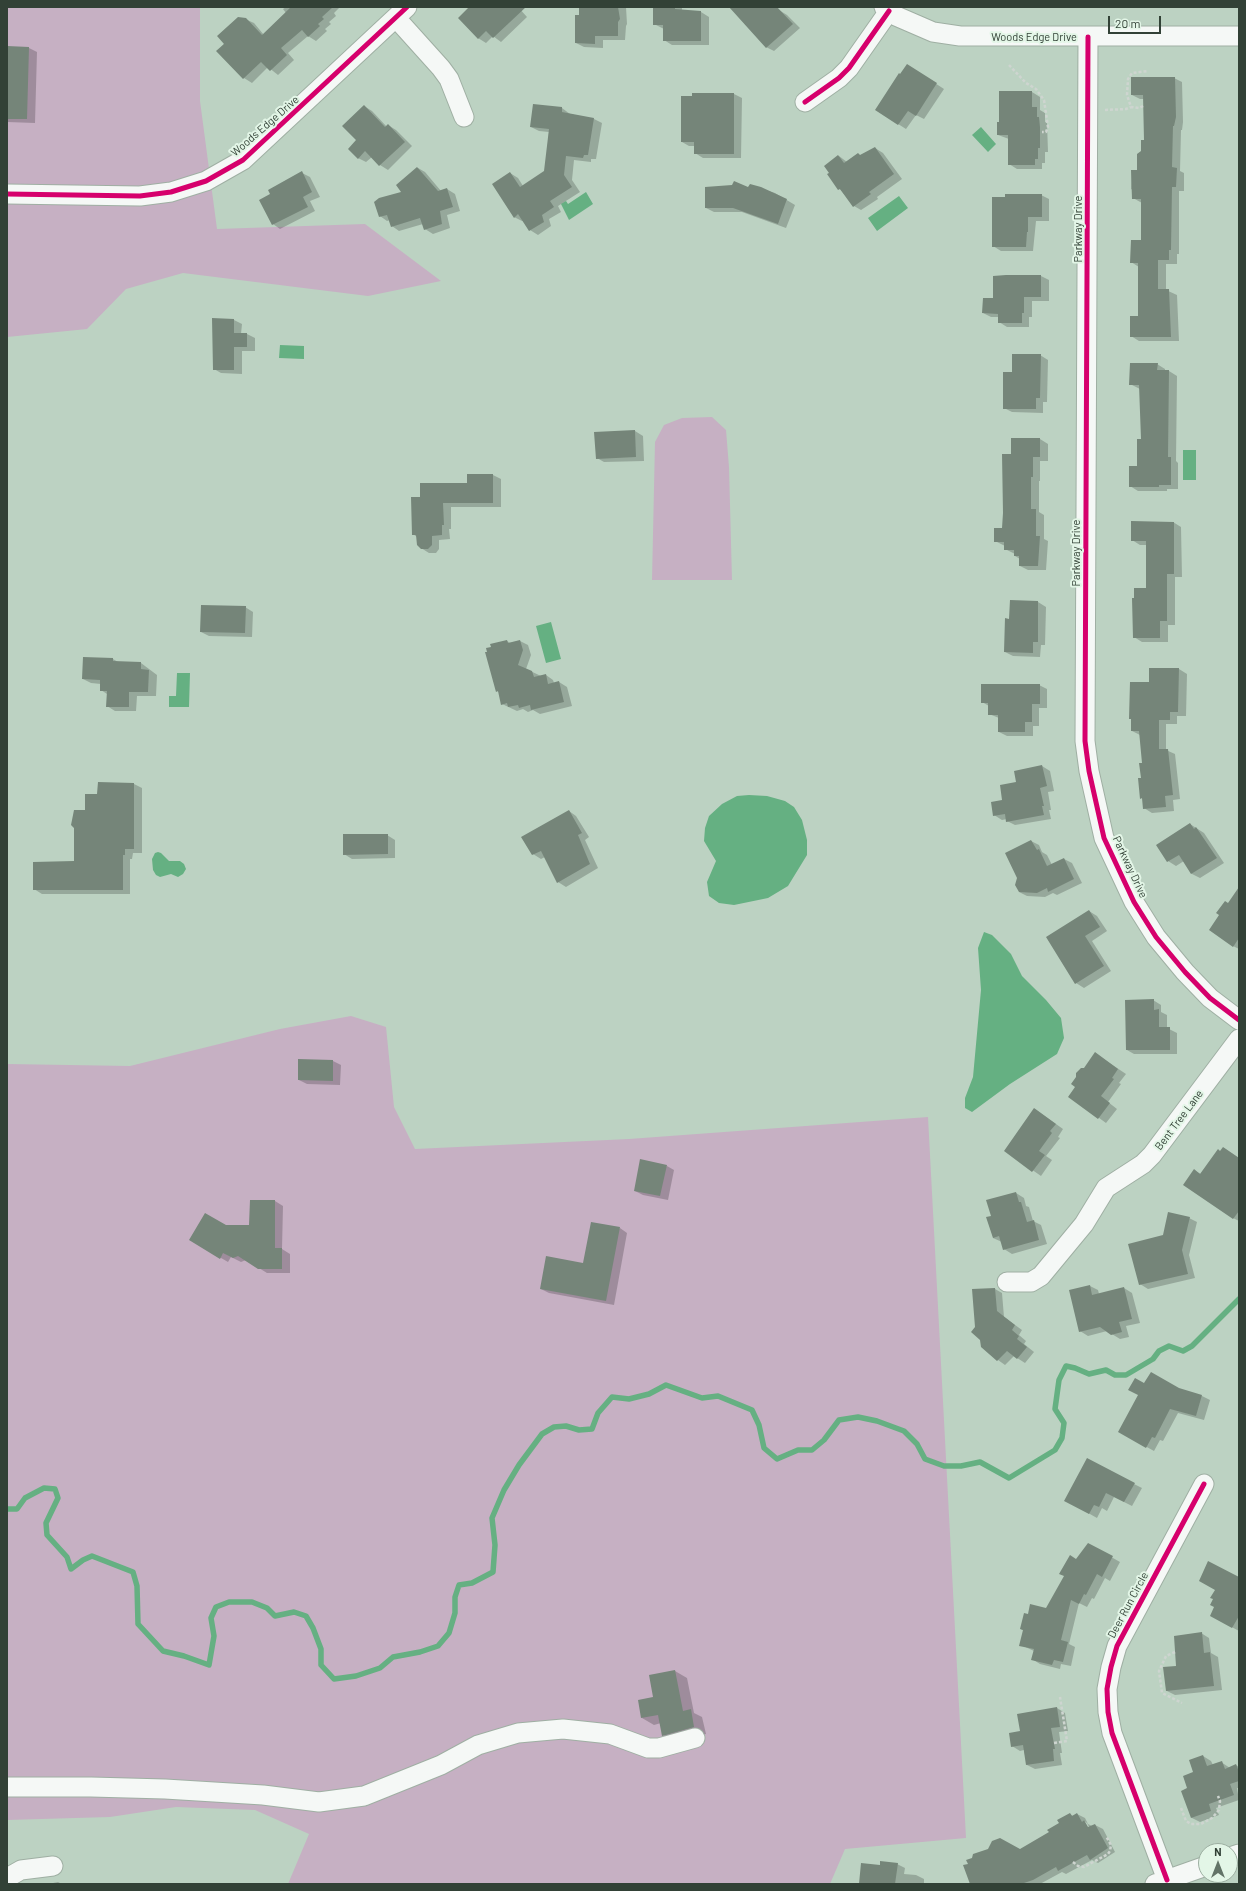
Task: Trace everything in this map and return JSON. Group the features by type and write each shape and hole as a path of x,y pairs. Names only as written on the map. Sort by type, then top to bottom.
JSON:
{"street":[{"name":"Woods Edge Drive","path":"886,9 896,16 933,32 960,36 1239,36"},
{"path":"806,102 839,78 849,68 886,9"},
{"name":"Woods Edge Drive","path":"7,194 140,196 171,192 206,182 243,160 402,12"},
{"path":"402,12 449,79 464,117"},
{"name":"Parkway Drive","path":"1088,37 1085,741 1089,771 1104,838 1134,902 1156,937 1185,972 1210,998 1239,1020"},
{"name":"Bent Tree Lane","path":"1007,1282 1031,1282 1041,1276 1084,1224 1106,1188 1143,1164 1152,1155 1239,1039"},
{"name":"Deer Run Circle","path":"1161,1882 1112,1732 1108,1712 1107,1689 1117,1646 1204,1484"},
{"path":"7,1787 165,1789 263,1796 319,1802 364,1796 441,1765 478,1745 518,1733 563,1729 610,1734 648,1748 659,1748 695,1738"},
{"path":"7,1878 21,1870 53,1866"},
{"path":"1161,1882 1198,1869"}],"path":[{"path":"1009,65 1026,83 1036,89 1044,100 1048,127 1046,132 1042,132"},
{"path":"1131,107 1127,96 1130,75 1137,72 1148,71"},
{"path":"1098,110 1126,109 1131,107 1139,108 1143,106"},
{"path":"1175,1652 1166,1656 1159,1671 1162,1693 1182,1703"},
{"path":"1054,1744 1067,1741 1060,1697"},
{"path":"1181,1808 1186,1821 1191,1824 1201,1824 1212,1818 1219,1810 1220,1801 1218,1796"},
{"path":"1073,1862 1078,1866 1084,1867 1108,1854 1111,1848 1106,1836"}],"shaded area":[{"path":"7,7 200,7 200,101 217,229 365,224 441,281 368,296 183,273 126,289 87,329 7,337"},
{"path":"981,127 996,144 988,152 972,135"},
{"path":"586,192 593,204 569,220 561,204 566,201 568,204"},
{"path":"899,196 908,208 877,231 868,218"},
{"path":"280,345 304,346 304,359 279,358"},
{"path":"712,417 726,430 729,467 732,580 652,580 655,442 664,425 682,418"},
{"path":"1183,450 1196,450 1196,480 1183,480"},
{"path":"551,622 561,659 546,663 536,626"},
{"path":"177,673 190,673 189,707 169,707 169,696 176,696"},
{"path":"737,796 767,796 785,801 794,807 802,820 807,840 807,855 788,886 768,898 734,905 719,903 709,896 707,882 716,861 704,841 705,828 709,816 722,804"},
{"path":"158,852 169,861 180,861 184,864 186,869 183,874 178,877 171,874 160,877 156,875 153,870 152,859 155,853"},
{"path":"984,932 992,935 1011,954 1022,976 1046,1000 1061,1018 1064,1038 1057,1054 1010,1084 972,1112 965,1108 965,1098 973,1077 981,990 978,948"},
{"path":"351,1016 386,1027 394,1107 415,1149 629,1139 928,1117 966,1838 845,1849 830,1884 288,1884 309,1834 255,1810 176,1807 110,1817 7,1820 7,1064 130,1066 280,1029"}],"building":[{"path":"291,7 333,7 322,17 324,19 318,24 320,26 308,37 302,30 281,48 287,55 270,71 261,62 243,79 216,51 224,44 217,36 238,17 246,18 262,35"},
{"path":"469,7 526,7 493,38 486,31 478,39 458,18"},
{"path":"579,7 618,7 620,19 618,22 618,36 595,36 595,44 575,43 575,15 579,15"},
{"path":"653,7 675,7 675,9 701,11 701,41 663,41 663,25 653,25"},
{"path":"729,7 777,7 793,24 766,48"},
{"path":"7,46 29,47 27,119 7,119"},
{"path":"907,64 937,83 916,116 908,111 898,125 875,110 899,73 900,74"},
{"path":"1131,77 1175,77 1176,117 1173,126 1172,167 1177,168 1176,187 1172,187 1171,250 1169,250 1169,260 1158,260 1158,289 1169,289 1171,337 1130,337 1130,316 1138,316 1138,263 1130,263 1131,240 1141,240 1141,199 1132,199 1131,170 1137,170 1137,154 1141,151 1141,140 1144,140 1143,95 1131,95"},
{"path":"999,91 1032,91 1032,107 1037,107 1037,117 1039,117 1040,127 1040,148 1038,148 1038,159 1035,159 1035,165 1008,165 1008,135 997,135 997,122 999,122"},
{"path":"692,93 734,93 734,154 694,154 694,142 681,142 681,96 692,96"},
{"path":"533,104 562,107 562,112 594,118 588,155 584,155 583,158 566,156 564,175 572,187 550,201 554,207 542,215 544,222 529,231 518,214 514,218 492,184 510,172 520,187 544,171 549,129 530,127"},
{"path":"364,105 385,127 388,124 405,142 379,166 365,151 358,159 348,149 356,140 342,126"},
{"path":"875,147 894,174 869,192 871,194 853,207 840,189 838,190 827,174 829,173 824,166 838,155 844,163 858,153 860,155"},
{"path":"417,167 438,191 447,188 453,207 440,211 442,224 424,230 420,218 391,227 387,215 379,217 374,202 379,198 401,192 396,185"},
{"path":"302,171 312,192 303,197 308,207 272,225 259,200 270,194 268,190"},
{"path":"734,181 748,187 750,184 761,187 787,199 778,224 733,208 705,208 705,187 732,185"},
{"path":"1005,194 1042,194 1042,217 1028,217 1026,247 992,247 992,197 1005,197"},
{"path":"1041,275 1041,297 1024,297 1024,313 1022,313 1022,323 998,323 998,314 982,313 983,298 993,298 993,276"},
{"path":"212,318 234,319 234,333 247,333 247,347 234,347 234,370 213,370"},
{"path":"1012,354 1041,354 1040,398 1036,398 1036,409 1003,409 1003,372 1012,372"},
{"path":"1130,363 1158,363 1157,370 1169,370 1168,457 1171,457 1171,485 1159,485 1159,487 1129,487 1129,466 1137,466 1137,439 1141,439 1139,385 1129,385"},
{"path":"635,430 636,457 596,459 594,432"},
{"path":"1011,438 1040,438 1040,457 1033,457 1033,477 1031,477 1031,509 1036,509 1036,536 1040,536 1038,566 1019,566 1019,556 1014,556 1014,550 1004,550 1004,542 994,542 994,528 1002,528 1002,454 1011,454"},
{"path":"467,474 493,474 493,503 443,503 444,525 442,525 442,535 432,536 432,545 428,549 421,549 417,545 416,535 412,535 411,497 420,497 420,483 467,483"},
{"path":"1131,521 1174,522 1174,574 1167,574 1167,621 1160,621 1160,638 1133,638 1132,598 1134,598 1134,588 1146,588 1146,541 1131,541"},
{"path":"1010,600 1038,601 1038,642 1033,642 1033,653 1004,652 1005,618 1009,619"},
{"path":"201,605 246,606 245,633 200,632"},
{"path":"507,640 508,643 520,640 523,650 518,665 532,671 534,677 546,674 548,684 559,681 564,702 531,710 530,705 519,708 518,705 508,707 507,703 501,705 485,652 487,652 486,648 491,647 490,644"},
{"path":"83,657 113,658 113,661 141,662 141,669 149,670 148,692 129,692 129,707 106,707 107,691 100,691 100,680 82,679"},
{"path":"1149,668 1179,668 1178,712 1170,712 1170,720 1159,720 1159,749 1168,749 1173,795 1165,796 1166,807 1143,809 1142,798 1140,799 1138,778 1141,778 1139,763 1142,763 1139,731 1131,731 1131,719 1129,719 1130,682 1149,682"},
{"path":"981,684 1040,684 1040,704 1032,704 1032,722 1025,722 1025,732 998,732 998,715 988,715 988,703 981,703"},
{"path":"1042,765 1047,786 1040,788 1044,806 1042,806 1044,815 1006,822 1005,814 993,816 991,802 1002,800 1000,785 1016,782 1014,771"},
{"path":"98,782 134,783 134,849 125,849 125,855 123,855 123,890 33,890 33,862 74,861 74,828 71,825 74,810 85,810 85,794 97,794"},
{"path":"569,810 582,833 578,835 590,864 557,883 541,851 532,855 521,837"},
{"path":"1190,823 1194,829 1196,827 1217,858 1191,874 1179,855 1167,862 1156,845"},
{"path":"343,834 388,834 388,854 343,855"},
{"path":"1031,840 1037,850 1039,849 1047,866 1064,858 1074,879 1048,892 1047,888 1037,893 1019,892 1015,885 1017,878 1005,853"},
{"path":"1239,887 1239,938 1233,947 1209,930 1219,915 1216,913 1225,901 1228,903"},
{"path":"1089,910 1100,927 1085,936 1104,966 1075,984 1046,937"},
{"path":"1154,999 1154,1010 1159,1009 1159,1027 1170,1027 1170,1050 1126,1050 1125,1000"},
{"path":"1095,1052 1118,1069 1112,1078 1114,1079 1101,1096 1110,1103 1098,1119 1068,1097 1075,1087 1071,1084 1076,1077 1076,1073 1081,1068 1084,1068"},
{"path":"298,1059 333,1060 333,1081 298,1080"},
{"path":"1034,1108 1056,1124 1050,1131 1052,1133 1039,1151 1045,1155 1032,1172 1004,1151"},
{"path":"1223,1147 1239,1158 1239,1211 1233,1219 1183,1185 1194,1169 1200,1174 1218,1149 1220,1151"},
{"path":"640,1159 667,1165 660,1196 634,1191"},
{"path":"1016,1192 1019,1202 1021,1202 1027,1222 1034,1220 1039,1240 1003,1250 999,1236 993,1238 986,1217 991,1216 986,1200"},
{"path":"250,1200 275,1200 275,1248 282,1248 282,1269 258,1269 238,1256 233,1258 223,1253 220,1259 189,1240 205,1213 226,1225 249,1225"},
{"path":"1168,1212 1190,1217 1182,1250 1188,1274 1139,1285 1128,1244 1163,1235"},
{"path":"591,1222 620,1227 606,1301 540,1289 546,1256 583,1263"},
{"path":"1090,1285 1092,1295 1124,1287 1132,1319 1119,1322 1122,1332 1111,1335 1100,1327 1079,1332 1069,1290"},
{"path":"995,1288 997,1311 1015,1325 1012,1330 1019,1336 1017,1339 1027,1347 1017,1359 1007,1351 997,1361 981,1347 980,1340 971,1332 975,1327 972,1289"},
{"path":"1151,1372 1179,1388 1202,1395 1196,1416 1170,1409 1155,1438 1152,1437 1146,1448 1118,1432 1138,1395 1128,1390 1135,1378 1144,1383"},
{"path":"1087,1458 1135,1483 1124,1502 1106,1493 1099,1507 1094,1505 1089,1514 1064,1501"},
{"path":"1088,1543 1113,1556 1102,1577 1097,1574 1086,1595 1084,1594 1079,1604 1071,1600 1061,1640 1068,1642 1063,1662 1054,1660 1052,1665 1031,1660 1034,1649 1019,1646 1023,1630 1020,1629 1024,1613 1028,1614 1030,1604 1046,1608 1064,1576 1059,1574 1070,1555 1076,1559"},
{"path":"1208,1561 1239,1577 1239,1616 1232,1628 1210,1616 1214,1607 1210,1605 1213,1599 1210,1598 1215,1590 1199,1581"},
{"path":"1202,1632 1204,1653 1210,1652 1214,1686 1166,1691 1163,1667 1176,1666 1174,1636"},
{"path":"675,1670 683,1711 691,1709 694,1727 662,1736 658,1715 641,1718 638,1700 653,1697 649,1675"},
{"path":"1057,1707 1060,1727 1051,1728 1055,1749 1053,1749 1054,1761 1026,1765 1023,1745 1011,1747 1009,1733 1020,1731 1017,1714"},
{"path":"1203,1755 1207,1766 1222,1761 1225,1769 1236,1764 1239,1772 1239,1781 1230,1784 1234,1795 1209,1804 1211,1811 1191,1818 1181,1791 1187,1788 1183,1776 1193,1772 1189,1760"},
{"path":"1070,1813 1072,1816 1077,1813 1082,1822 1084,1820 1088,1827 1095,1824 1108,1848 1090,1860 1087,1855 1058,1871 1056,1867 1033,1880 1021,1884 970,1884 963,1865 968,1864 966,1860 972,1858 973,1854 988,1849 992,1841 1000,1838 1020,1849 1049,1832 1047,1830 1059,1823 1057,1820"},
{"path":"880,1861 898,1863 895,1884 859,1884 861,1863 880,1865"}],"waterway":[{"path":"7,1509 17,1509 25,1498 44,1488 55,1489 58,1498 46,1523 47,1535 67,1557 71,1569 83,1560 92,1556 133,1572 137,1586 138,1624 163,1651 184,1656 209,1665 214,1636 211,1618 216,1607 229,1602 252,1602 267,1608 275,1616 294,1612 306,1616 313,1628 321,1649 321,1665 334,1679 356,1676 380,1668 393,1657 420,1652 438,1646 449,1633 455,1613 455,1597 459,1585 472,1583 493,1572 495,1545 492,1518 504,1490 519,1465 542,1434 554,1427 566,1426 579,1430 592,1429 598,1413 612,1397 629,1399 649,1394 666,1385 702,1398 718,1396 752,1410 759,1425 764,1448 777,1459 798,1450 812,1450 824,1440 839,1420 858,1417 877,1421 904,1431 917,1444 925,1459 944,1466 961,1466 980,1462 1009,1478 1055,1450 1062,1438 1064,1423 1055,1409 1059,1380 1066,1366 1089,1374 1106,1370 1115,1375 1126,1375 1153,1359 1159,1351 1169,1346 1183,1351 1192,1346 1239,1299"}],"cycle path":[{"path":"7,194 140,196 171,192 206,181 243,160 407,7"},
{"path":"805,102 839,78 849,68 889,11"},
{"path":"1088,37 1085,741 1089,771 1104,838 1134,902 1156,937 1185,972 1210,998 1239,1020"},
{"path":"1167,1880 1112,1733 1108,1712 1107,1689 1117,1646 1204,1484"}]}
